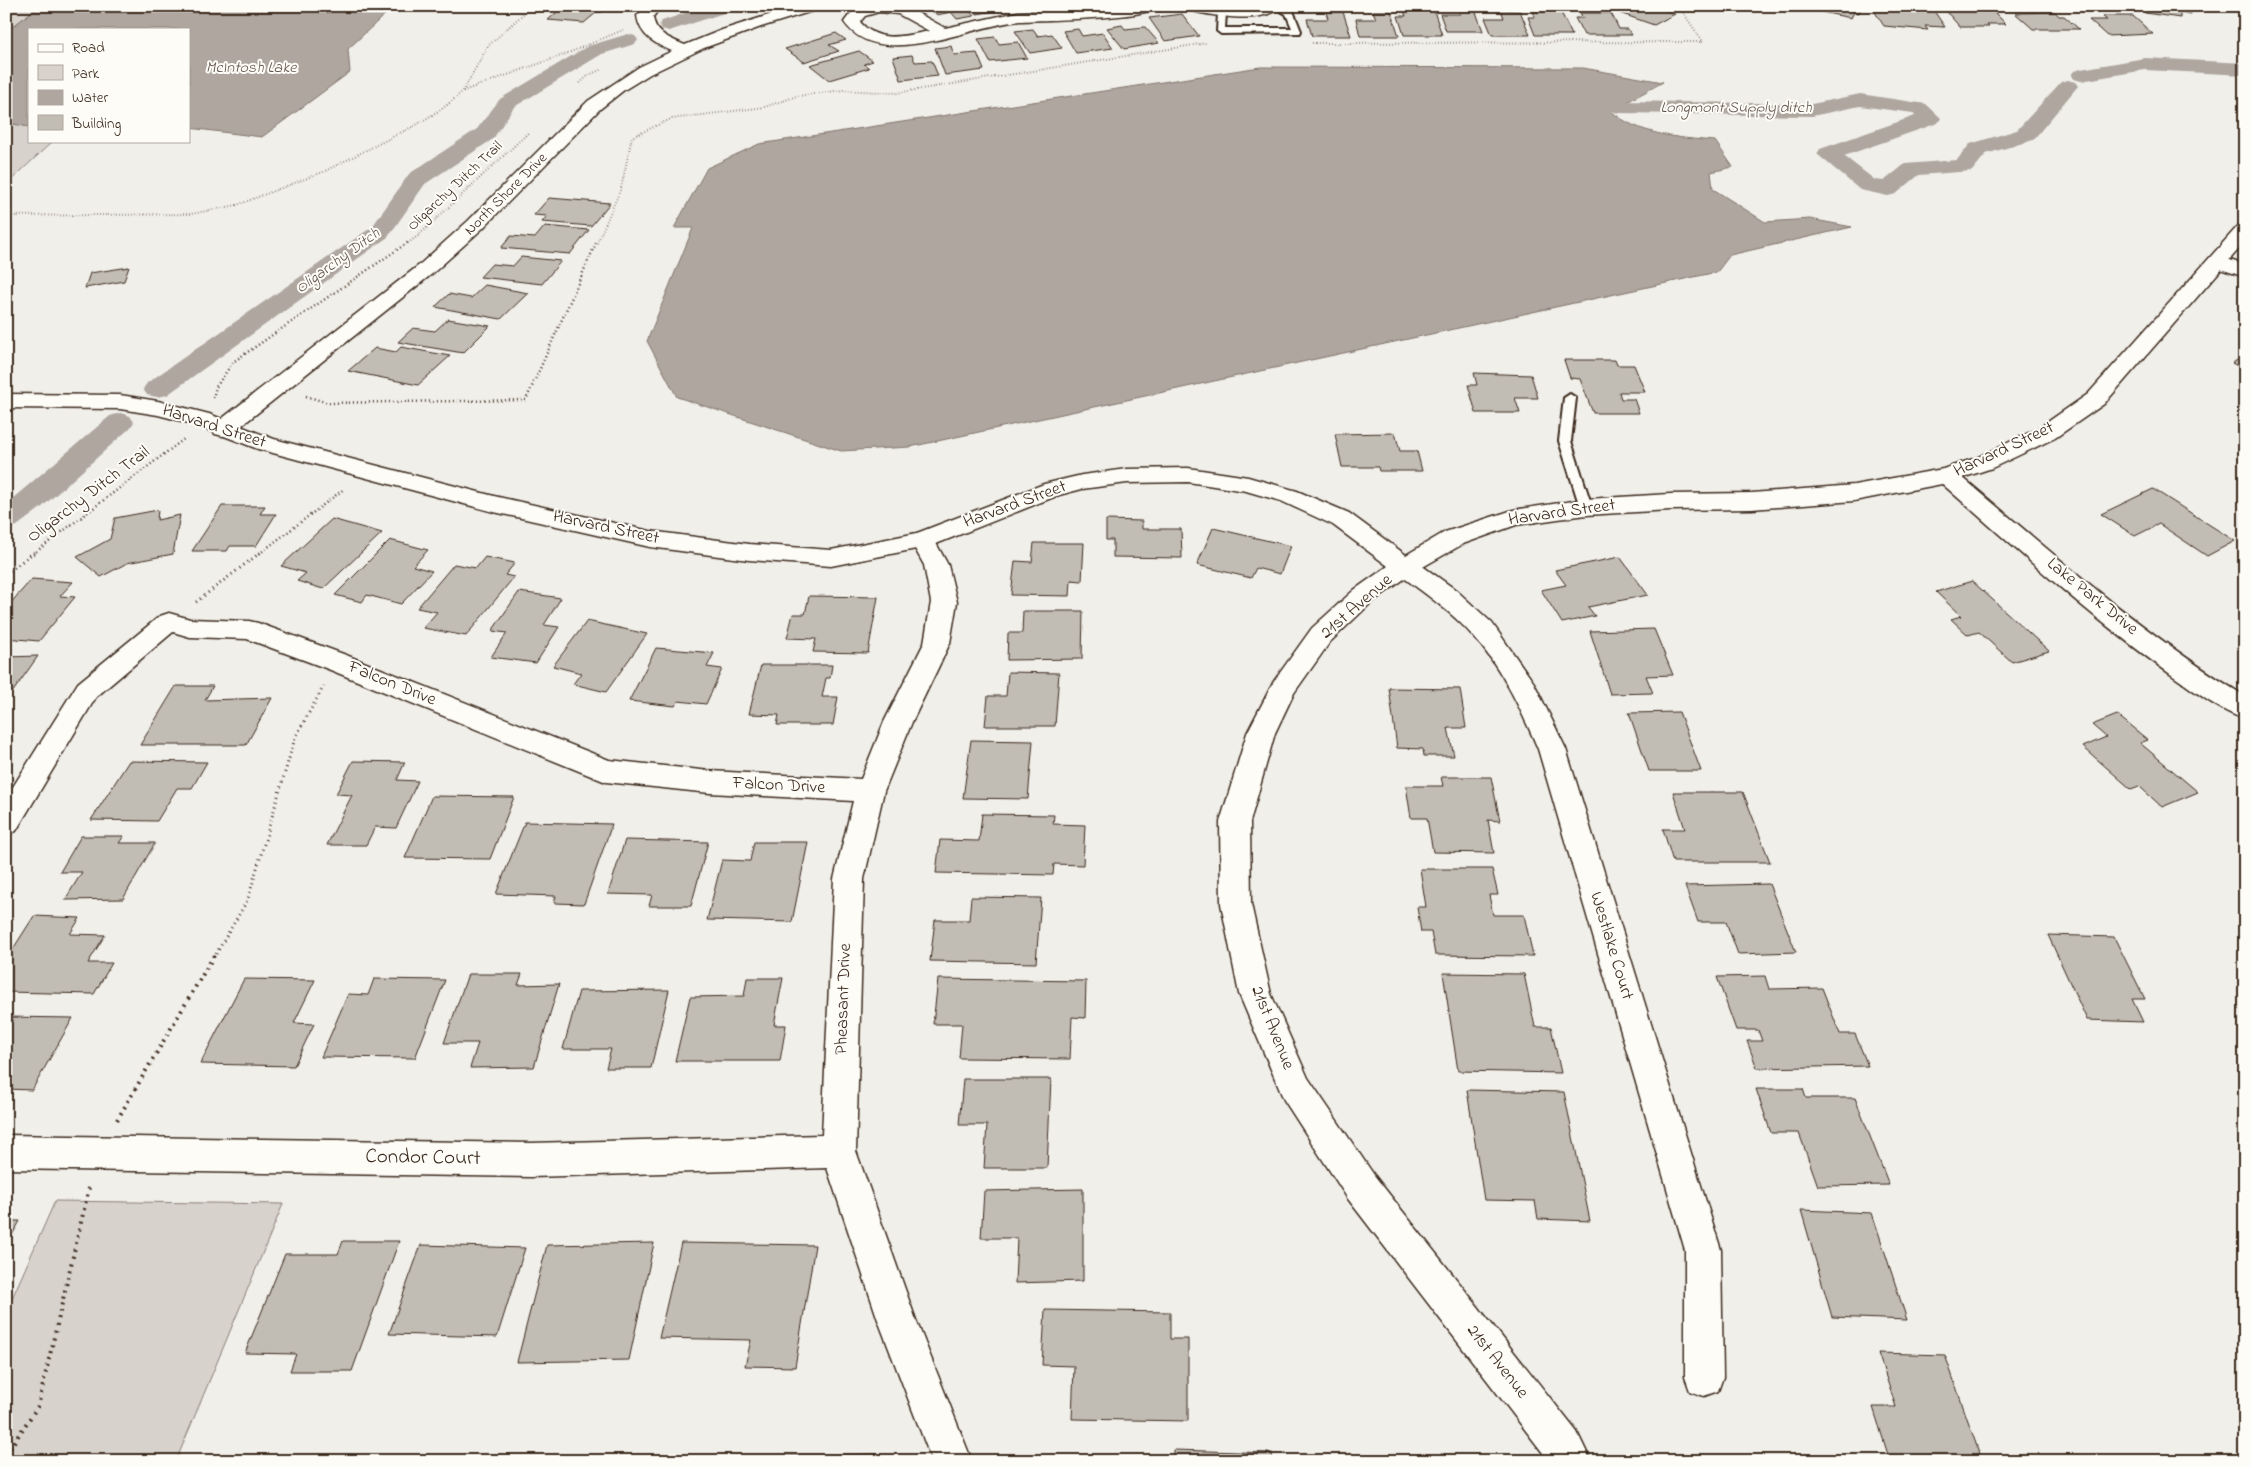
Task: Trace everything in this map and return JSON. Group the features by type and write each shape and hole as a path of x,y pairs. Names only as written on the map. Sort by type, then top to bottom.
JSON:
{"street":[{"path":"654,6 645,16 645,23 651,32 661,40 684,50"},
{"name":"North Shore Drive","path":"223,429 425,270 468,232 594,105 647,68 684,50 770,19 814,6"},
{"path":"941,32 899,9 865,10 854,17 852,22 872,40 882,42 911,40 941,32 1018,18 1115,12 1152,6"},
{"path":"1190,6 1222,13 1243,13 1274,6"},
{"name":"Harvard Street","path":"6,401 75,401 132,404 201,419 266,444 368,471 503,506 650,539 831,558 922,540 1052,489 1082,482 1127,476 1188,475 1248,484 1289,496 1341,519 1405,566 1454,538 1513,518 1586,507 1670,502 1752,501 1854,493 1947,476 1984,463 2047,433 2096,399 2245,230"},
{"path":"2218,262 2245,271"},
{"name":"Lake Park Drive","path":"1947,476 2102,607 2207,687 2245,709"},
{"name":"Pheasant Drive","path":"922,540 936,565 944,602 937,643 898,722 870,791 850,879 844,977 839,1151 897,1320 952,1461"},
{"name":"Westlake Court","path":"1405,566 1447,596 1483,630 1524,690 1552,749 1703,1250 1704,1377"},
{"name":"21st Avenue","path":"1405,566 1363,596 1321,635 1284,688 1261,734 1235,822 1236,904 1255,994 1296,1090 1361,1187 1551,1431 1571,1461"},
{"path":"6,823 87,690 169,622"},
{"name":"Falcon Drive","path":"169,622 190,628 249,630 337,662 606,770 710,782 870,791"},
{"name":"Condor Court","path":"6,1152 531,1160 839,1151"}],"lane":[{"path":"1222,13 1221,31 1297,31 1290,13 1274,6"},
{"path":"1570,398 1565,441 1586,507"}],"path":[{"path":"463,91 488,46 532,6"},
{"path":"1308,42 1703,42 1679,6"},
{"path":"6,216 191,214 237,205 323,172 418,124 463,91 566,54 627,28"},
{"path":"276,387 328,403 526,400 620,188 632,137 670,119 765,107 797,96 843,90 898,93 1210,43"},
{"path":"574,88 588,75 606,68"},
{"name":"Oligarchy Ditch Trail","path":"212,404 216,387 233,362 418,236 532,130"},
{"name":"Oligarchy Ditch Trail","path":"6,574 188,436"},
{"path":"169,622 368,471"},
{"path":"6,1454 38,1406 98,1153 248,899 295,738 337,662"}],"green space":[{"path":"6,6 39,6 6,32"},
{"path":"6,121 28,127 28,142 52,142 6,185"},
{"path":"55,1201 283,1204 176,1461 6,1461 6,1312"}],"water":[{"name":"McIntosh Lake","path":"39,6 394,6 348,49 350,72 262,137 190,128 190,28 28,28 28,127 8,123 6,121 6,32"},
{"path":"1260,67 1583,68 1663,82 1611,111 1634,125 1660,134 1715,141 1733,167 1711,172 1713,189 1765,222 1810,219 1852,227 1730,255 1717,272 910,447 841,451 677,397 647,341 693,228 674,228 707,168 759,144"}],"building":[{"path":"564,6 610,6 602,12 597,12 584,23 548,20"},
{"path":"929,6 965,6 974,16 957,19 951,12 937,15"},
{"path":"973,6 992,6 995,11 977,14"},
{"path":"1613,6 1631,8 1653,6 1675,14 1654,25 1608,9"},
{"path":"1792,6 1862,6 1859,13 1854,12 1851,18"},
{"path":"2145,6 2189,6 2190,14 2180,12 2180,18 2145,13"},
{"path":"1457,7 1474,7 1483,31 1446,31 1440,14 1460,14"},
{"path":"1962,8 1990,8 2006,24 1986,24 1989,27 1960,27 1945,10 1964,10"},
{"path":"1873,9 1934,11 1945,27 1925,26 1928,30 1884,26"},
{"path":"1501,10 1520,11 1530,35 1492,35 1485,18 1504,18"},
{"path":"1373,11 1391,11 1399,36 1360,36 1356,19 1376,19"},
{"path":"1404,11 1434,11 1442,35 1404,35 1398,16 1406,16"},
{"path":"1326,12 1343,12 1351,36 1312,36 1307,19 1328,19"},
{"path":"1533,12 1561,12 1572,35 1535,35 1528,17 1535,17"},
{"path":"2055,12 2059,16 2064,16 2079,29 2033,29 2015,13"},
{"path":"1580,13 1611,13 1619,29 1628,29 1632,35 1584,35 1575,18 1583,18"},
{"path":"1182,14 1199,36 1165,41 1149,18"},
{"path":"2102,16 2133,16 2153,34 2107,36 2089,20 2107,20"},
{"path":"1122,25 1125,29 1145,27 1159,43 1124,49 1107,28"},
{"path":"1033,29 1038,36 1052,34 1062,48 1030,53 1015,31"},
{"path":"1078,29 1082,36 1103,33 1113,48 1076,53 1063,31"},
{"path":"836,33 846,40 829,45 839,51 804,62 785,49"},
{"path":"995,37 999,44 1018,42 1027,58 990,62 978,39"},
{"path":"951,46 954,55 977,53 984,70 945,75 935,48"},
{"path":"859,51 873,61 864,64 869,68 829,80 810,65"},
{"path":"912,55 915,62 932,61 938,76 901,80 893,57"},
{"path":"549,198 610,203 591,226 542,222 547,216 534,215"},
{"path":"545,226 589,230 570,254 501,248 511,236 535,238"},
{"path":"521,257 561,261 542,284 480,277 492,264 513,266"},
{"path":"129,267 124,281 85,288 90,273"},
{"path":"485,285 528,293 501,319 435,307 449,294 471,298"},
{"path":"448,319 490,326 463,353 398,342 413,328 435,331"},
{"path":"401,347 450,356 418,385 348,371 375,348 396,352"},
{"path":"2245,356 2245,370 2232,363"},
{"path":"1564,360 1615,360 1617,365 1634,365 1645,392 1619,392 1621,399 1634,399 1639,413 1593,413 1580,379 1570,378"},
{"path":"1474,373 1531,375 1538,398 1515,398 1520,413 1476,413 1468,385 1477,385"},
{"path":"1395,433 1400,451 1417,451 1422,471 1379,471 1378,467 1342,467 1335,434"},
{"path":"2153,489 2235,541 2207,556 2159,524 2135,536 2101,514"},
{"path":"222,506 265,506 260,514 276,514 256,546 230,546 227,551 192,551"},
{"path":"158,510 157,520 180,515 173,554 127,563 101,577 77,557 110,539 115,518"},
{"path":"332,519 382,533 323,589 297,581 306,573 281,566"},
{"path":"1106,520 1142,521 1142,529 1181,529 1182,558 1113,557 1113,540 1106,540"},
{"path":"1213,528 1291,546 1280,574 1256,568 1251,578 1197,565"},
{"path":"390,540 428,550 413,566 432,571 401,604 367,595 362,602 335,595"},
{"path":"1034,543 1084,543 1082,581 1071,580 1070,596 1011,595 1015,561 1032,562"},
{"path":"485,557 515,563 505,575 514,577 466,636 423,628 437,612 417,608 454,564 476,568"},
{"path":"1620,557 1648,595 1588,607 1595,616 1562,623 1541,590 1566,585 1555,570"},
{"path":"32,579 73,582 60,596 75,597 39,641 6,638 6,608"},
{"path":"1972,581 2049,651 2012,662 1979,632 1968,635 1951,619 1961,616 1936,592"},
{"path":"519,592 561,598 544,625 559,627 536,663 491,657 507,633 492,631"},
{"path":"809,596 878,597 868,653 813,652 816,639 787,638 793,614 805,614"},
{"path":"1023,611 1083,611 1082,659 1007,660 1008,633 1022,633"},
{"path":"587,621 647,634 606,692 573,684 581,673 553,666"},
{"path":"1654,629 1673,675 1646,676 1653,693 1610,694 1590,631"},
{"path":"656,648 714,653 707,667 722,669 706,704 678,701 675,706 629,701"},
{"path":"38,656 12,693 6,693 6,657"},
{"path":"761,665 832,665 830,678 826,678 822,697 838,697 833,725 777,725 779,715 749,714"},
{"path":"1008,672 1059,673 1055,726 985,726 988,696 1006,696"},
{"path":"176,686 213,686 205,700 272,698 246,745 140,745"},
{"path":"1389,688 1460,689 1466,728 1448,728 1454,756 1424,756 1423,749 1397,748"},
{"path":"1679,712 1701,771 1649,771 1629,713"},
{"path":"2117,715 2148,740 2140,743 2198,792 2162,807 2139,786 2131,789 2083,747 2106,737 2092,725"},
{"path":"971,740 1033,741 1028,799 963,798"},
{"path":"129,761 207,762 192,788 177,788 157,821 91,820"},
{"path":"353,761 405,762 397,780 418,781 396,828 375,827 366,845 327,845 352,795 336,794"},
{"path":"1441,777 1491,777 1500,821 1488,820 1494,853 1433,852 1427,818 1411,818 1406,786 1443,786"},
{"path":"1673,792 1743,792 1770,862 1673,862 1663,829 1685,829"},
{"path":"432,796 514,797 490,859 405,858"},
{"path":"982,814 1054,815 1053,824 1085,825 1083,865 1054,864 1053,875 936,873 940,840 979,841"},
{"path":"525,822 612,824 584,904 554,903 556,896 496,894"},
{"path":"81,836 124,836 119,843 155,843 123,899 65,900 82,872 60,872"},
{"path":"625,840 708,842 691,906 649,906 652,895 608,894"},
{"path":"754,842 808,842 792,922 707,920 722,860 750,861"},
{"path":"1420,869 1492,869 1498,895 1489,895 1493,915 1524,915 1533,956 1435,955 1431,932 1421,932 1417,907 1426,907"},
{"path":"1769,884 1796,952 1738,954 1726,922 1698,922 1685,886"},
{"path":"971,897 1041,898 1036,963 930,961 935,920 969,920"},
{"path":"34,916 80,918 70,934 105,935 88,963 112,963 94,994 6,992 6,960"},
{"path":"2048,935 2114,937 2145,999 2132,999 2143,1022 2087,1020"},
{"path":"1443,973 1524,974 1535,1027 1551,1027 1561,1073 1458,1071"},
{"path":"468,974 522,974 518,985 559,984 534,1067 470,1068 478,1043 444,1043"},
{"path":"1765,976 1769,989 1822,988 1840,1034 1855,1034 1868,1066 1757,1068 1747,1041 1762,1041 1758,1030 1736,1030 1717,977"},
{"path":"747,978 783,978 774,1025 786,1025 780,1061 675,1061 690,997 744,996"},
{"path":"244,979 315,980 294,1023 314,1024 294,1066 200,1064"},
{"path":"374,979 445,980 415,1058 321,1057 348,994 368,995"},
{"path":"938,979 1086,981 1085,1018 1072,1017 1070,1059 959,1058 962,1024 933,1024"},
{"path":"669,990 651,1068 606,1068 611,1049 563,1049 579,991"},
{"path":"6,1017 73,1018 32,1090 6,1089"},
{"path":"963,1079 1051,1079 1047,1168 984,1168 987,1125 959,1125"},
{"path":"1756,1089 1803,1089 1806,1098 1855,1098 1889,1185 1818,1186 1799,1133 1771,1133"},
{"path":"1467,1090 1564,1092 1590,1221 1538,1219 1535,1201 1484,1200"},
{"path":"1083,1189 1083,1281 1015,1283 1017,1238 981,1238 984,1191"},
{"path":"1801,1210 1872,1213 1907,1320 1832,1317"},
{"path":"6,1221 20,1221 6,1246"},
{"path":"343,1241 399,1241 352,1371 290,1371 296,1354 245,1353 285,1254 338,1254"},
{"path":"654,1243 629,1360 517,1362 547,1245"},
{"path":"681,1243 815,1245 795,1367 745,1366 751,1340 659,1338"},
{"path":"421,1245 525,1248 497,1337 389,1334"},
{"path":"1045,1310 1170,1312 1170,1339 1188,1339 1188,1421 1072,1419 1074,1366 1042,1365"},
{"path":"1878,1353 1945,1355 1982,1461 1890,1461 1873,1407 1896,1407"},
{"path":"1174,1450 1272,1453 1273,1461 1174,1461"},
{"path":"878,1454 878,1461 775,1461 776,1456"}],"waterway":[{"name":"Oligarchy Ditch","path":"669,25 726,6"},
{"name":"Oligarchy Ditch","path":"157,389 380,232 417,179 485,134 507,103 595,50 628,40"},
{"name":"Longmont Supply ditch","path":"2081,75 2145,64 2245,69"},
{"name":"Longmont Supply ditch","path":"1618,107 1812,110 1860,100 1919,108 1930,118 1828,154 1868,185 1888,189 1913,169 1964,166 1978,149 2025,135 2068,86"},
{"name":"Oligarchy Ditch","path":"6,519 30,501 120,422"}]}
